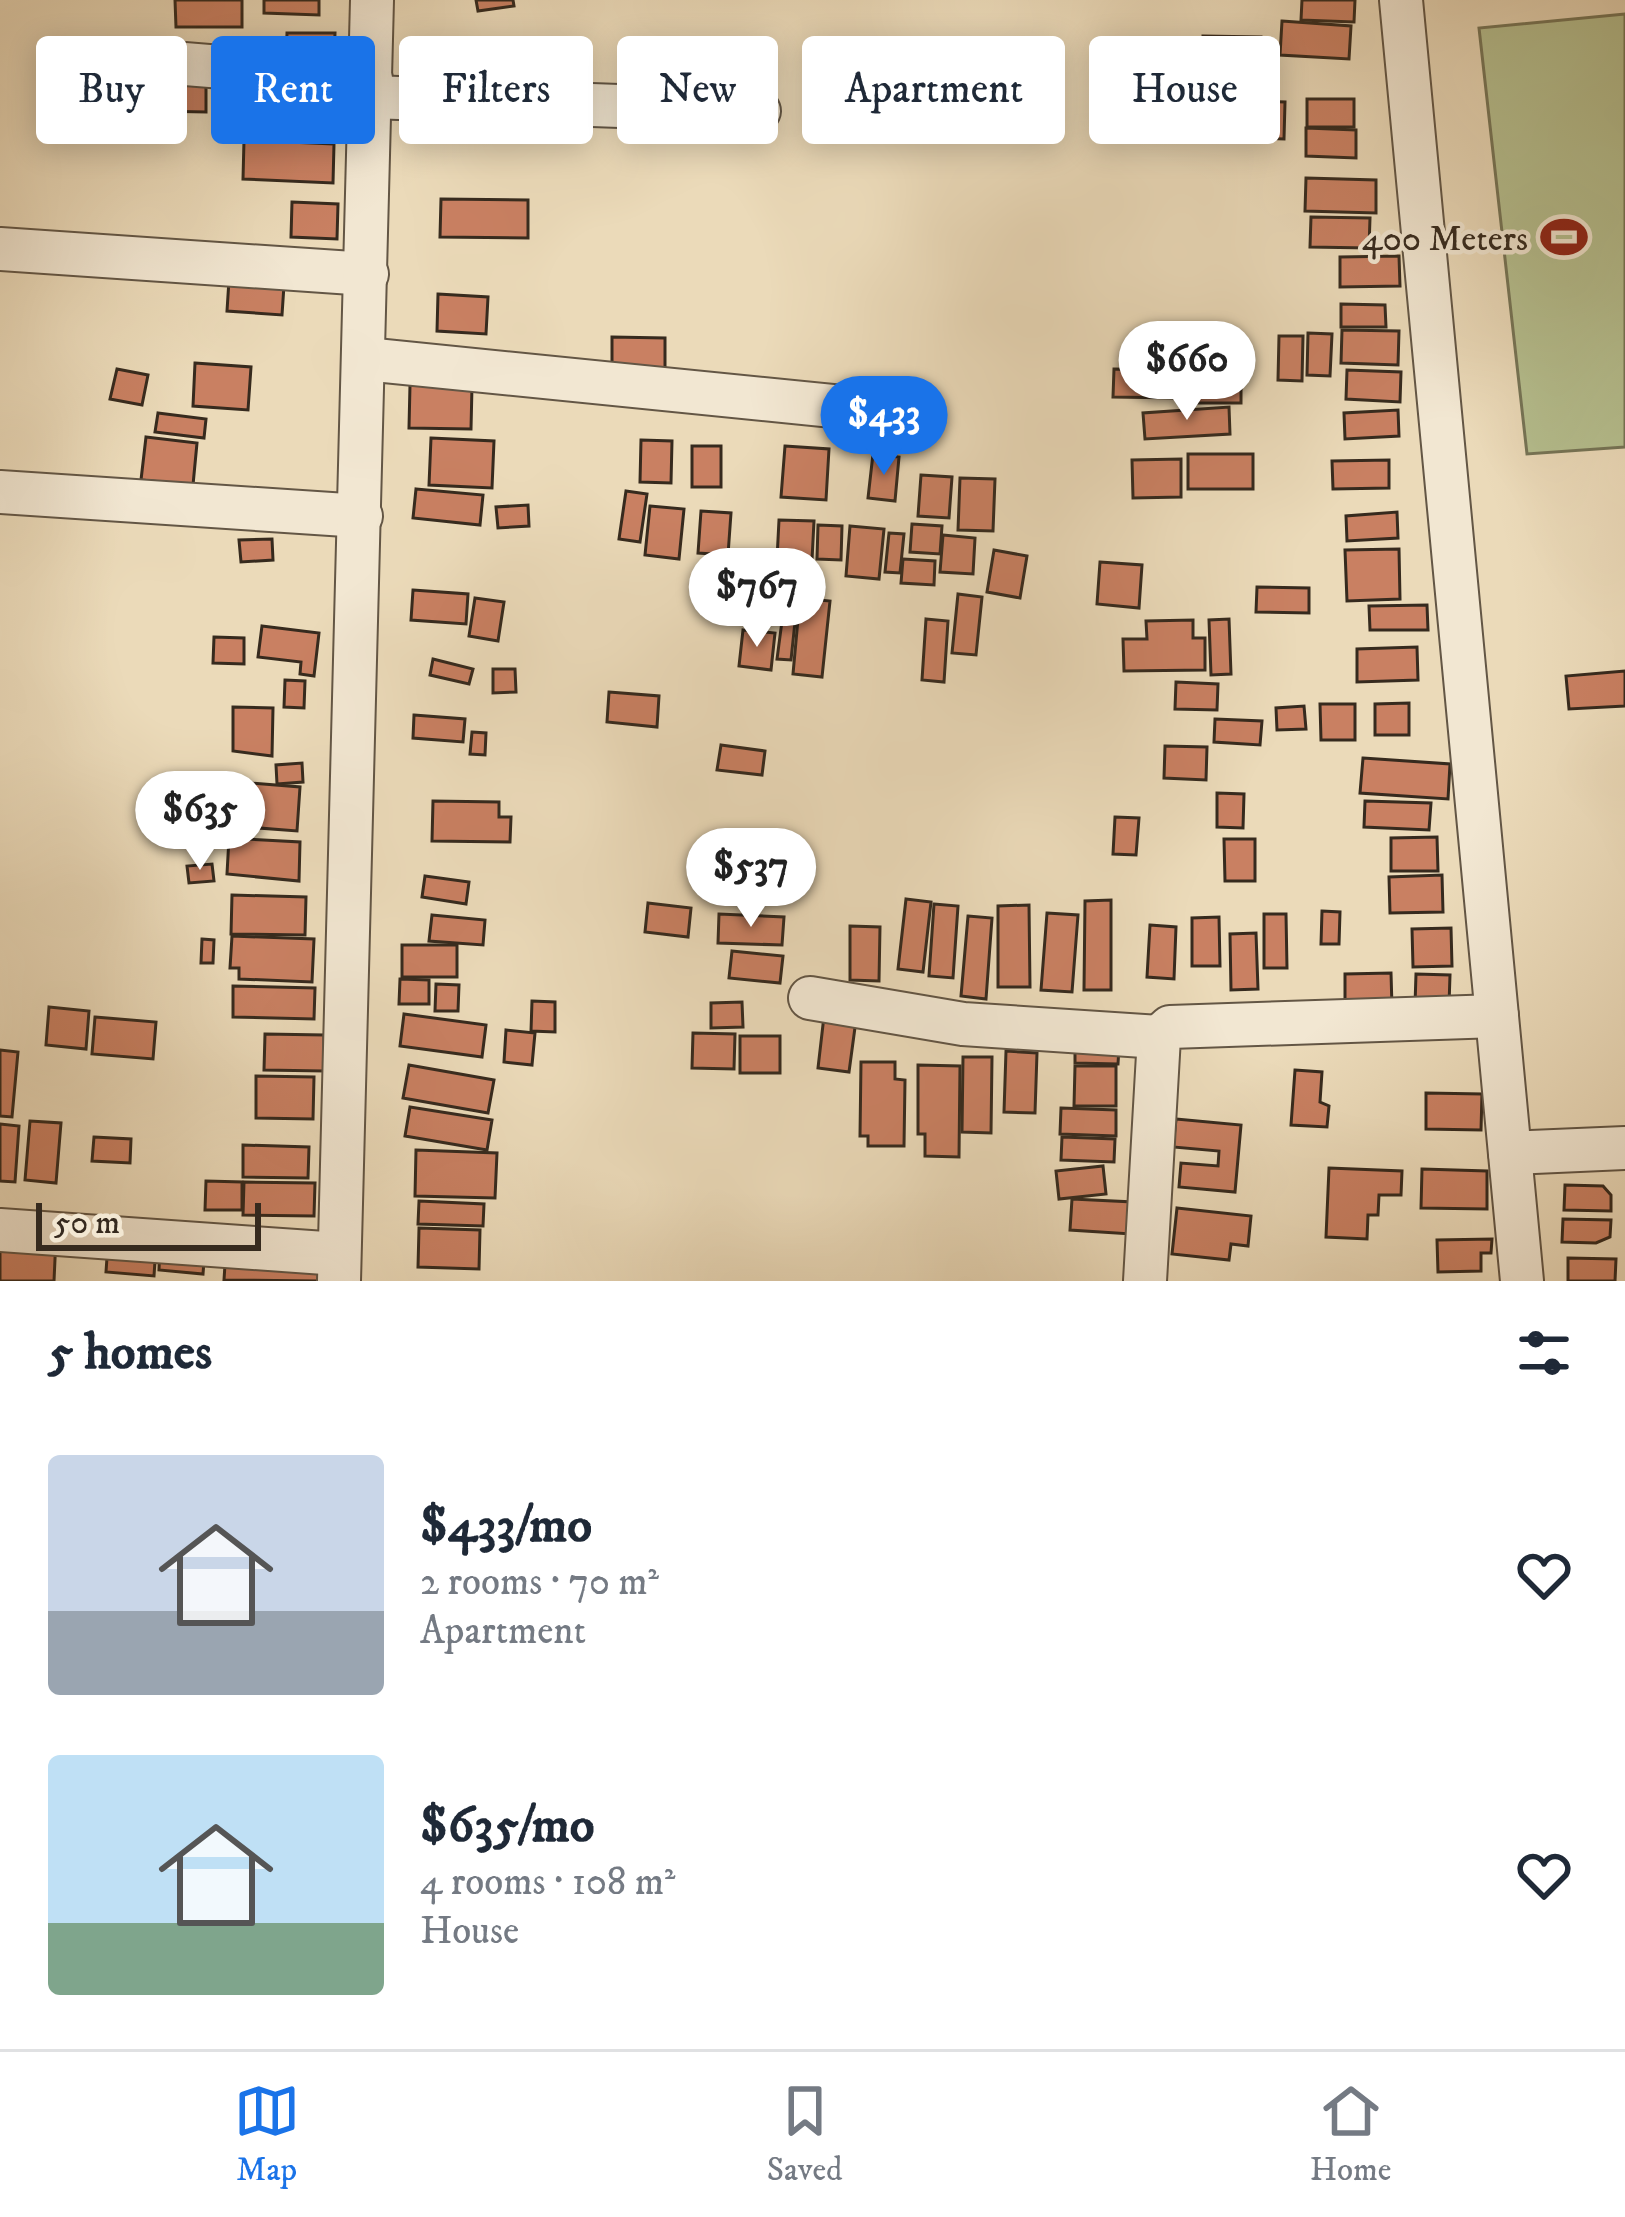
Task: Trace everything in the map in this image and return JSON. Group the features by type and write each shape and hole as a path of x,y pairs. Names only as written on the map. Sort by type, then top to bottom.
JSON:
{"street":[{"path":"372,0 372,36"},
{"path":"1401,0 1522,1281"},
{"path":"375,88 617,103"},
{"path":"0,1230 339,1268 370,144"},
{"path":"0,250 367,274"},
{"path":"364,359 912,414"},
{"path":"0,492 361,516"},
{"path":"810,998 963,1024 1159,1037"},
{"path":"1145,1281 1159,1037 1170,1027 1497,1016"},
{"path":"1510,1153 1625,1148"}],"green space":[{"name":"400 Meters","path":"1625,14 1625,447 1527,454 1479,28"}],"building":[{"path":"175,0 242,0 242,27 176,27"},
{"path":"264,0 319,0 319,15 264,13"},
{"path":"476,0 513,0 514,6 478,11"},
{"path":"1302,0 1355,0 1354,22 1301,20"},
{"path":"1282,21 1351,26 1349,59 1280,55"},
{"path":"287,33 335,33 335,36"},
{"path":"187,82 206,82 206,112 187,112"},
{"path":"1307,99 1354,99 1354,127 1307,127"},
{"path":"1280,102 1285,102 1284,139 1280,139"},
{"path":"1306,128 1356,130 1356,158 1306,156"},
{"path":"244,144 334,144 333,183 243,179"},
{"path":"1306,178 1376,180 1376,213 1305,211"},
{"path":"441,199 528,200 528,238 440,237"},
{"path":"292,202 338,204 337,239 291,237"},
{"path":"1311,217 1370,218 1369,248 1310,247"},
{"path":"1399,256 1400,286 1340,287 1340,257"},
{"path":"229,280 284,285 282,315 227,311"},
{"path":"438,294 488,297 486,334 437,331"},
{"path":"1341,304 1385,305 1386,327 1341,327"},
{"path":"1342,330 1399,331 1398,365 1341,363"},
{"path":"1308,333 1332,334 1330,376 1307,375"},
{"path":"1279,336 1303,336 1302,381 1278,380"},
{"path":"612,337 665,338 665,371 612,370"},
{"path":"195,363 251,367 248,410 193,406"},
{"path":"117,369 148,375 142,405 110,399"},
{"path":"1114,369 1179,370 1178,398 1113,397"},
{"path":"1347,370 1401,372 1400,402 1346,399"},
{"path":"1194,377 1241,377 1241,403 1194,403"},
{"path":"410,385 472,386 471,429 409,428"},
{"path":"1229,407 1230,434 1145,439 1143,413"},
{"path":"1398,410 1399,436 1345,439 1344,413"},
{"path":"158,413 206,419 204,438 155,432"},
{"path":"146,437 197,443 193,485 141,480"},
{"path":"431,438 494,441 492,488 429,485"},
{"path":"641,440 672,441 671,483 640,482"},
{"path":"692,446 721,446 721,487 692,487"},
{"path":"785,446 829,449 826,500 781,497"},
{"path":"873,454 899,457 895,501 868,498"},
{"path":"1188,454 1253,454 1253,489 1188,489"},
{"path":"1181,459 1181,497 1133,498 1132,460"},
{"path":"1389,460 1389,488 1333,489 1332,461"},
{"path":"921,475 952,477 949,518 918,516"},
{"path":"960,478 995,479 993,531 958,530"},
{"path":"416,489 483,495 480,525 413,518"},
{"path":"626,491 647,494 640,542 619,539"},
{"path":"528,505 529,526 498,528 496,507"},
{"path":"650,506 684,509 679,559 645,555"},
{"path":"701,511 731,513 728,555 698,553"},
{"path":"1397,512 1398,538 1347,541 1346,516"},
{"path":"779,520 814,521 812,560 777,559"},
{"path":"912,524 942,526 940,554 910,552"},
{"path":"818,525 842,526 841,560 817,559"},
{"path":"850,526 884,529 879,579 846,576"},
{"path":"889,533 904,534 900,573 885,572"},
{"path":"943,535 975,538 973,574 940,572"},
{"path":"272,539 273,560 241,562 239,540"},
{"path":"1399,549 1400,599 1347,601 1345,550"},
{"path":"994,550 1027,556 1020,598 987,592"},
{"path":"903,559 935,561 934,585 901,583"},
{"path":"1100,562 1142,565 1139,608 1097,604"},
{"path":"1257,587 1309,588 1309,613 1256,612"},
{"path":"413,590 468,594 466,624 411,620"},
{"path":"958,594 982,597 976,655 952,653"},
{"path":"780,596 830,601 822,677 793,674 798,619 777,617"},
{"path":"475,598 504,602 498,641 469,636"},
{"path":"1427,605 1428,630 1370,630 1369,606"},
{"path":"926,619 948,621 944,682 922,680"},
{"path":"1229,619 1231,674 1211,675 1209,620"},
{"path":"1193,620 1193,638 1205,638 1205,670 1124,671 1123,639 1147,639 1146,621"},
{"path":"782,621 795,622 791,660 777,659"},
{"path":"262,626 319,633 314,676 300,674 301,662 258,657"},
{"path":"743,630 775,633 771,670 739,666"},
{"path":"214,637 244,638 244,664 213,663"},
{"path":"1417,647 1418,680 1357,682 1357,649"},
{"path":"433,659 473,669 469,684 430,675"},
{"path":"493,669 515,669 516,692 493,693"},
{"path":"1625,671 1625,706 1569,709 1566,676"},
{"path":"285,680 305,681 304,708 284,707"},
{"path":"1176,682 1218,684 1217,710 1175,709"},
{"path":"609,692 659,696 657,727 607,722"},
{"path":"1409,703 1409,735 1375,735 1375,704"},
{"path":"1320,704 1355,704 1355,740 1321,740"},
{"path":"1304,706 1306,729 1277,730 1276,708"},
{"path":"233,707 273,708 272,756 233,751"},
{"path":"414,715 465,719 463,742 413,738"},
{"path":"1215,719 1262,721 1260,745 1214,742"},
{"path":"472,732 486,733 485,755 470,754"},
{"path":"721,745 765,751 762,775 717,770"},
{"path":"1165,746 1207,747 1206,780 1164,778"},
{"path":"1363,758 1450,764 1448,799 1360,793"},
{"path":"302,763 303,782 277,784 276,765"},
{"path":"250,783 300,787 297,831 246,827"},
{"path":"230,791 244,792 244,815 229,814"},
{"path":"1217,793 1244,794 1243,828 1217,827"},
{"path":"433,801 499,802 499,817 511,817 510,842 432,841"},
{"path":"1365,801 1431,803 1429,830 1364,827"},
{"path":"1115,817 1139,818 1136,855 1113,854"},
{"path":"1437,837 1438,871 1391,871 1391,838"},
{"path":"229,838 300,842 299,881 227,874"},
{"path":"1224,839 1255,839 1255,881 1225,881"},
{"path":"770,857 801,858 799,896 769,895"},
{"path":"212,864 214,881 189,883 187,866"},
{"path":"1442,875 1443,912 1390,913 1389,877"},
{"path":"425,876 469,882 466,904 422,897"},
{"path":"232,895 306,897 305,935 231,934"},
{"path":"906,899 931,902 923,972 898,969"},
{"path":"1111,900 1111,990 1084,990 1085,901"},
{"path":"648,903 691,908 688,937 645,932"},
{"path":"934,904 958,906 953,978 929,976"},
{"path":"1029,905 1030,987 998,987 998,906"},
{"path":"1322,911 1340,912 1339,944 1321,944"},
{"path":"1047,913 1078,915 1072,992 1041,990"},
{"path":"719,914 784,917 782,945 718,943"},
{"path":"1264,914 1286,914 1287,968 1264,968"},
{"path":"432,915 485,920 483,945 429,941"},
{"path":"968,916 992,918 986,999 961,996"},
{"path":"1219,917 1220,966 1192,966 1192,918"},
{"path":"1150,925 1176,927 1174,979 1147,977"},
{"path":"850,926 880,927 879,981 850,980"},
{"path":"1451,928 1452,966 1413,967 1412,929"},
{"path":"1256,933 1258,989 1231,990 1230,934"},
{"path":"232,936 314,939 312,982 239,979 239,968 230,968"},
{"path":"202,939 214,940 213,963 201,963"},
{"path":"402,945 457,945 457,977 402,977"},
{"path":"732,951 783,956 780,983 729,978"},
{"path":"1391,973 1392,1007 1345,1008 1345,974"},
{"path":"1416,974 1450,975 1449,1005 1415,1005"},
{"path":"400,979 429,980 429,1004 399,1004"},
{"path":"436,984 459,985 458,1011 435,1011"},
{"path":"233,986 315,988 314,1019 233,1017"},
{"path":"532,1001 555,1002 555,1032 531,1031"},
{"path":"742,1002 743,1027 711,1028 711,1003"},
{"path":"49,1007 89,1011 86,1049 46,1045"},
{"path":"404,1014 486,1025 482,1057 400,1046"},
{"path":"824,1016 856,1020 849,1072 818,1068"},
{"path":"95,1017 156,1022 153,1059 92,1054"},
{"path":"506,1030 535,1033 532,1065 504,1062"},
{"path":"693,1033 735,1034 734,1069 692,1068"},
{"path":"265,1034 324,1035 324,1071 264,1070"},
{"path":"740,1036 780,1036 780,1073 740,1073"},
{"path":"1075,1046 1119,1047 1118,1064 1075,1063"},
{"path":"0,1050 18,1052 12,1117 0,1116"},
{"path":"1006,1051 1037,1053 1035,1113 1004,1112"},
{"path":"963,1057 992,1057 991,1133 962,1132"},
{"path":"861,1062 895,1062 895,1079 905,1080 904,1146 868,1146 868,1136 860,1136"},
{"path":"409,1065 494,1080 488,1113 403,1098"},
{"path":"918,1065 960,1066 959,1157 925,1156 925,1134 918,1134"},
{"path":"1075,1066 1116,1066 1116,1106 1074,1106"},
{"path":"1295,1070 1322,1072 1320,1102 1329,1106 1327,1127 1291,1125"},
{"path":"256,1076 314,1077 313,1119 256,1118"},
{"path":"1426,1093 1482,1094 1481,1130 1426,1129"},
{"path":"410,1107 492,1120 487,1150 405,1136"},
{"path":"1061,1108 1116,1110 1116,1136 1060,1134"},
{"path":"1176,1119 1241,1125 1235,1192 1179,1187 1181,1163 1218,1166 1219,1151 1173,1147"},
{"path":"30,1121 61,1123 56,1183 25,1180"},
{"path":"0,1124 19,1126 15,1182 0,1181"},
{"path":"94,1137 131,1139 130,1163 92,1161"},
{"path":"1062,1137 1115,1139 1114,1162 1061,1160"},
{"path":"243,1145 309,1147 308,1178 243,1177"},
{"path":"416,1150 497,1153 495,1198 415,1196"},
{"path":"1103,1166 1106,1194 1059,1199 1056,1171"},
{"path":"1329,1168 1402,1171 1401,1195 1379,1195 1378,1215 1368,1215 1367,1239 1326,1237"},
{"path":"1422,1169 1487,1171 1487,1209 1421,1208"},
{"path":"206,1181 242,1182 242,1210 205,1210"},
{"path":"244,1182 315,1183 314,1216 243,1215"},
{"path":"1565,1185 1603,1186 1611,1195 1611,1211 1564,1210"},
{"path":"1072,1199 1133,1202 1131,1234 1070,1230"},
{"path":"419,1201 484,1204 483,1226 418,1224"},
{"path":"1177,1208 1251,1216 1248,1246 1231,1244 1229,1260 1172,1254"},
{"path":"1563,1219 1611,1220 1610,1237 1596,1243 1562,1242"},
{"path":"419,1228 480,1230 479,1269 418,1267"},
{"path":"0,1235 56,1237 54,1281 0,1281"},
{"path":"1492,1239 1491,1253 1481,1253 1481,1271 1438,1272 1437,1240"},
{"path":"108,1243 156,1246 154,1276 106,1272"},
{"path":"160,1245 205,1248 203,1274 159,1270"},
{"path":"226,1249 320,1255 318,1281 224,1280"},
{"path":"1568,1258 1616,1259 1615,1281 1568,1281"}],"place":[{"name":"400 Meters","path":"1564,237"}]}
